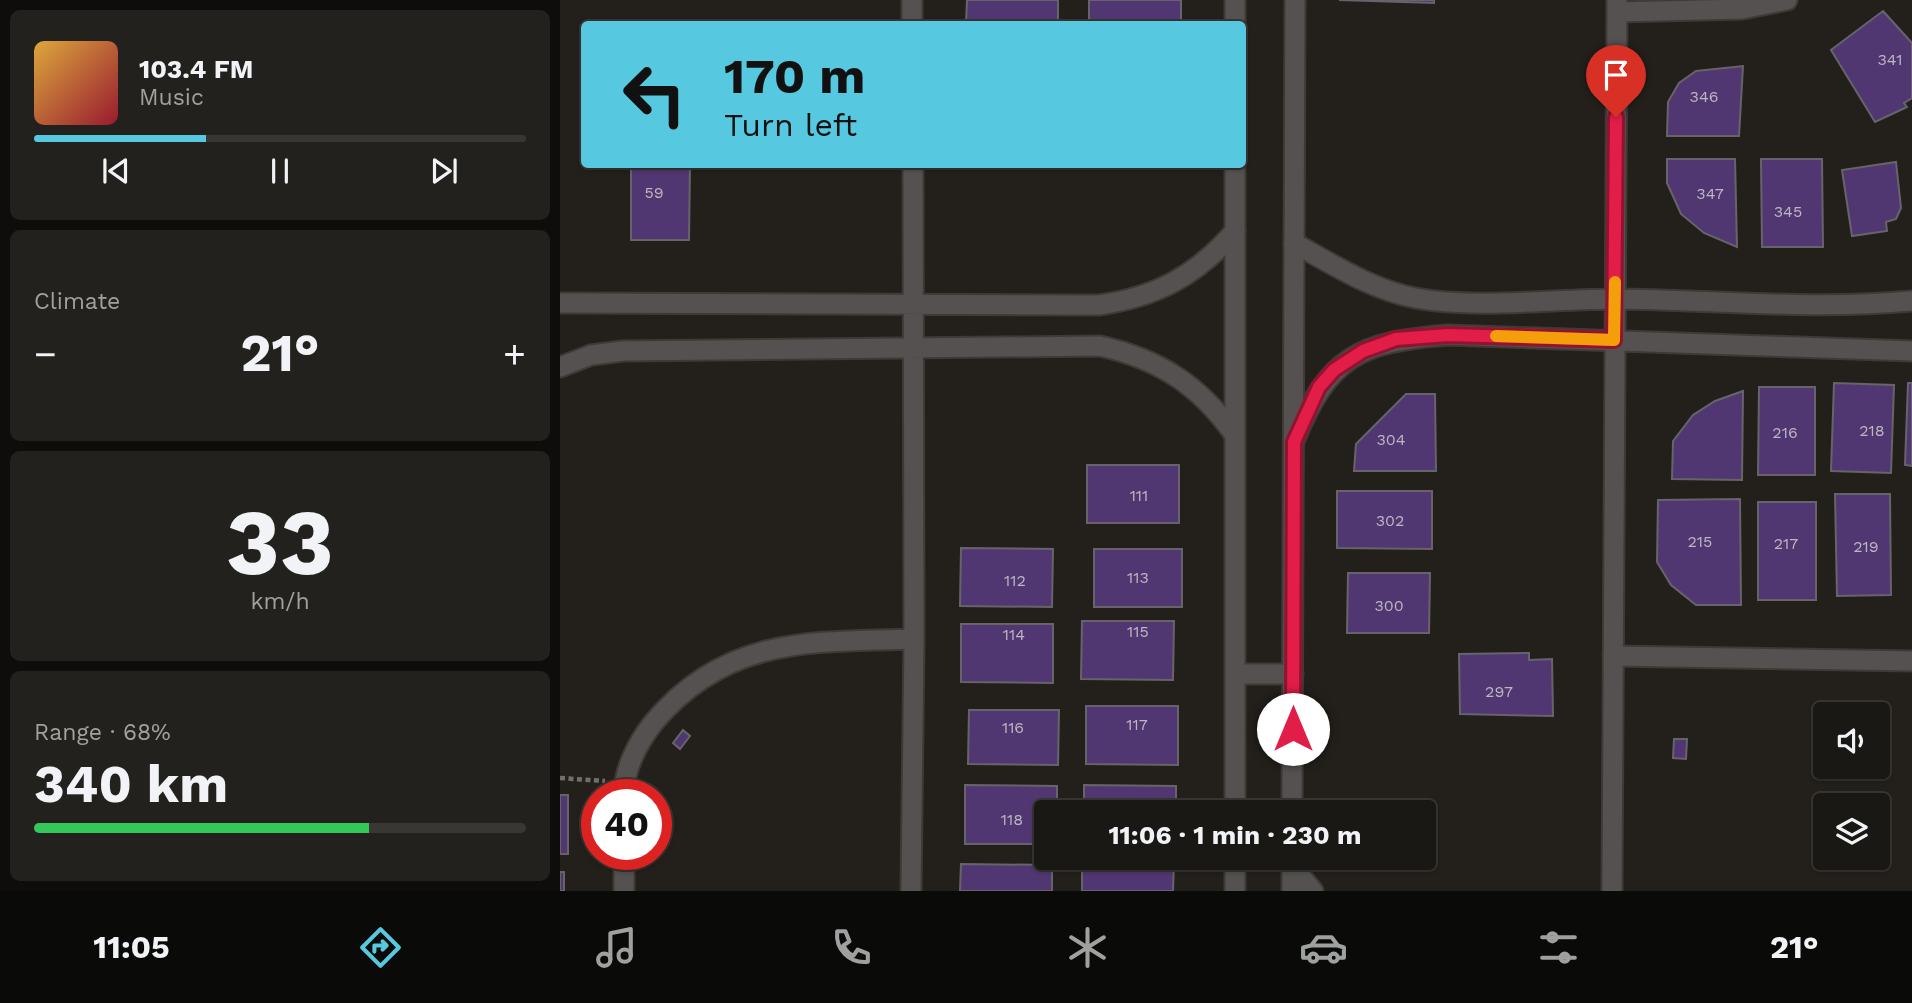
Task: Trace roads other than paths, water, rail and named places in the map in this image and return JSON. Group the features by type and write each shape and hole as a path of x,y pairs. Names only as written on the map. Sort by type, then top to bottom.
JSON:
{"street":[{"path":"912,0 912,21"},
{"path":"1235,0 1235,21"},
{"path":"1292,800 1295,0"},
{"path":"1612,891 1617,6 1742,9 1787,0"},
{"path":"911,891 914,639 913,168"},
{"path":"1235,168 1235,800"},
{"path":"560,303 1099,305 1161,291 1214,256 1235,231"},
{"path":"1294,243 1366,282 1413,298 1448,301 1615,299 1865,305 1912,301"},
{"path":"1294,442 1319,387 1334,370 1363,351 1396,339 1448,335 1912,351"},
{"path":"560,367 591,355 623,351 912,345 1100,346 1133,353 1163,366 1191,384 1215,407 1234,434"},
{"path":"627,779 646,731 667,707 712,671 736,658 770,649 826,642 914,639"},
{"path":"1613,656 1912,661"},
{"path":"1236,674 1293,674"},
{"path":"624,870 624,891"},
{"path":"1234,891 1235,870"},
{"path":"1292,870 1292,891"},
{"path":"1298,870 1313,891"}]}
